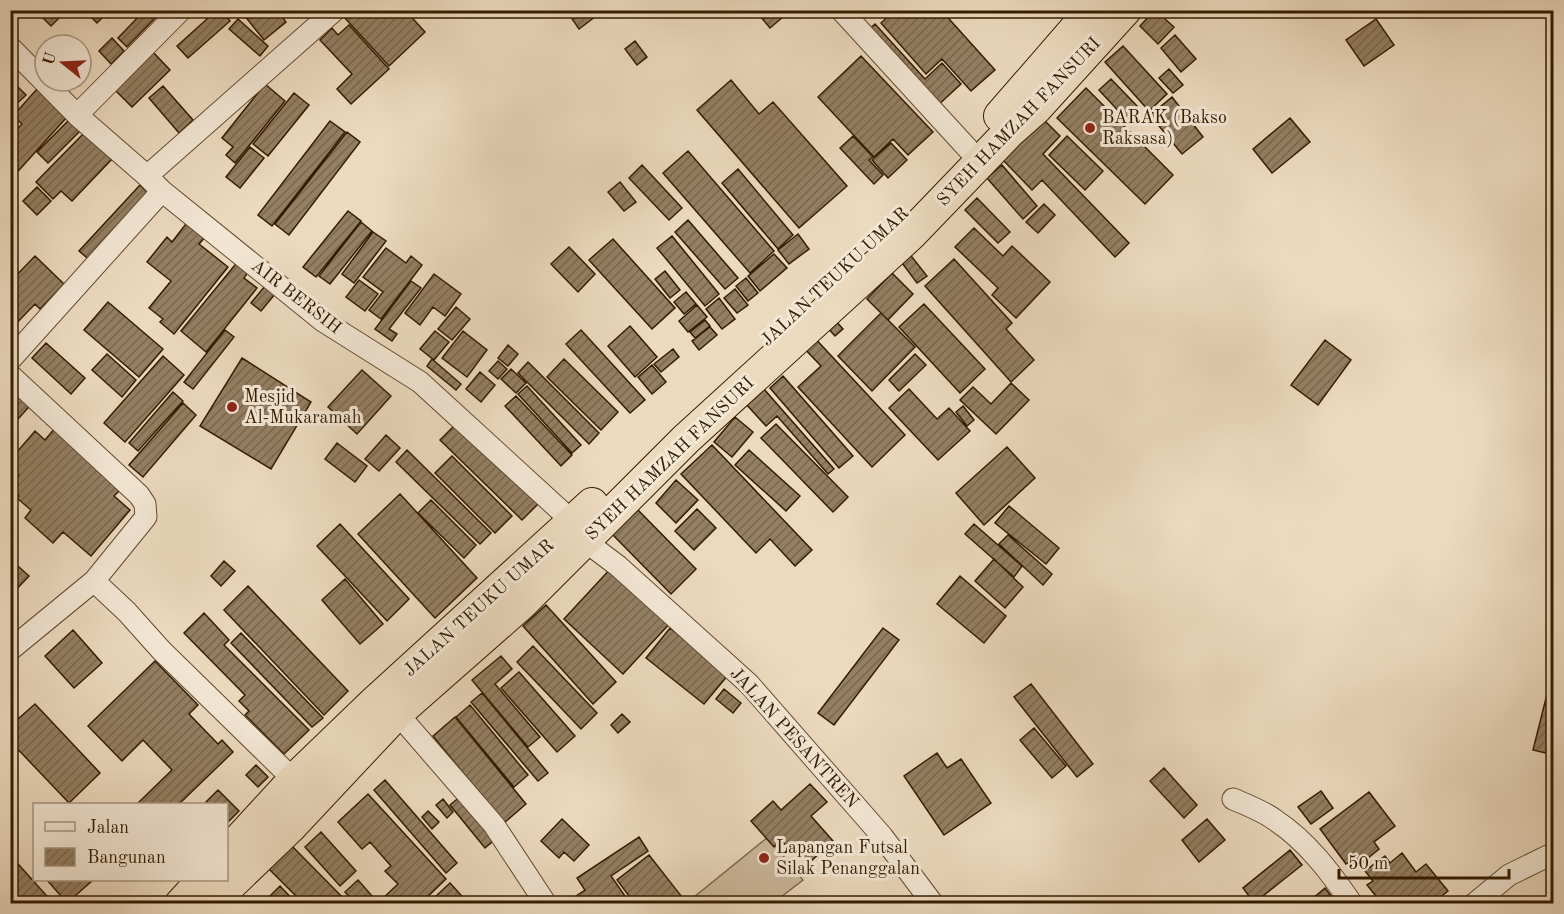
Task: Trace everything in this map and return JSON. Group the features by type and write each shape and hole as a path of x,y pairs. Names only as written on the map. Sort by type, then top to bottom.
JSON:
{"highway":[{"name":"JALAN TEUKU UMAR","path":"228,852 294,780 375,702 579,532 970,151 1092,10"},
{"name":"SYEH HAMZAH FANSURI","path":"210,903 290,827 398,713 522,603 579,532 686,439 911,234 1010,131 1036,108 1125,10"},
{"path":"181,903 201,881"}],"street":[{"path":"77,115 181,10"},
{"path":"147,176 335,10"},
{"path":"841,10 970,151"},
{"name":"AIR BERSIH","path":"10,47 77,115 162,191 323,321 420,382 579,532"},
{"path":"10,360 162,191"},
{"path":"10,375 139,495 145,504 146,517 94,582 10,650"},
{"name":"JALAN PESANTREN","path":"579,532 749,684 882,836 933,903"},
{"path":"94,582 127,612 161,650 294,780"},
{"path":"398,713 494,825 546,903"},
{"path":"1233,799 1275,819 1305,844 1352,903"},
{"path":"1474,903 1509,875 1554,853"}],"shaded area":[{"name":"Lapangan Futsal Silak Penanggalan","path":"768,837 803,880 773,903 689,904 688,902"}],"building":[{"path":"43,10 67,10 51,26 39,14"},
{"path":"96,10 116,10 109,18 106,14 97,23 90,16"},
{"path":"145,10 163,10 127,47 118,38"},
{"path":"199,10 222,10 230,21 188,58 177,46 207,19"},
{"path":"240,10 277,10 286,22 264,40"},
{"path":"348,10 405,10 425,32 389,66 343,16"},
{"path":"566,10 604,10 579,29"},
{"path":"755,10 791,10 770,28"},
{"path":"895,10 941,10 995,70 971,91 942,59 926,74 881,23"},
{"path":"1155,10 1174,27 1158,44 1140,26"},
{"path":"238,19 268,46 260,56 229,29"},
{"path":"1376,19 1394,45 1364,66 1346,40"},
{"path":"875,24 925,79 942,63 961,84 936,107 866,32"},
{"path":"349,25 389,69 351,104 337,89 352,74 320,40 332,28 338,35"},
{"path":"1175,35 1196,59 1181,72 1161,48"},
{"path":"112,38 124,51 111,64 99,51"},
{"path":"635,41 647,57 637,65 625,49"},
{"path":"1123,46 1167,94 1149,111 1105,62"},
{"path":"152,51 170,70 132,107 114,89"},
{"path":"861,56 933,132 908,155 893,139 874,157 818,97"},
{"path":"1169,69 1183,85 1173,93 1159,78"},
{"path":"10,79 26,95 10,110"},
{"path":"1111,79 1137,106 1125,118 1099,90"},
{"path":"731,80 759,114 773,102 847,186 799,228 697,110"},
{"path":"265,84 285,101 235,163 226,155 233,147 222,138"},
{"path":"163,86 193,120 179,133 149,98"},
{"path":"1086,88 1173,175 1145,204 1057,118"},
{"path":"33,93 41,93 67,117 10,180 10,137 22,124 13,116"},
{"path":"294,93 309,105 268,156 253,144"},
{"path":"1172,97 1203,137 1182,154 1150,115"},
{"path":"1290,118 1310,142 1272,173 1253,149"},
{"path":"1043,119 1060,136 1043,154 1129,243 1115,257 1042,180 1032,190 1002,159"},
{"path":"69,120 80,131 48,163 37,152"},
{"path":"330,121 345,132 272,226 258,215"},
{"path":"86,131 113,158 72,201 61,191 53,199 36,182"},
{"path":"347,132 360,142 289,235 275,224"},
{"path":"853,136 873,157 869,160 883,175 874,184 840,148"},
{"path":"1067,136 1103,171 1085,190 1049,155"},
{"path":"891,143 907,160 888,178 872,160"},
{"path":"250,147 264,158 240,188 226,177"},
{"path":"688,151 774,251 750,273 663,173"},
{"path":"642,165 682,208 669,220 629,178"},
{"path":"1002,165 1037,206 1023,219 987,178"},
{"path":"738,169 793,235 778,249 722,183"},
{"path":"620,182 636,202 624,211 608,192"},
{"path":"140,185 152,197 92,262 79,251"},
{"path":"37,187 51,201 37,215 23,201"},
{"path":"977,198 1010,232 998,243 965,210"},
{"path":"1044,204 1055,215 1038,233 1026,222"},
{"path":"348,211 361,221 316,277 303,267"},
{"path":"189,220 207,235 199,244 228,267 174,334 160,322 163,319 149,308 171,281 147,262 167,237 172,242"},
{"path":"688,220 738,278 725,289 675,232"},
{"path":"361,222 372,231 330,284 319,276"},
{"path":"974,228 1003,256 1012,246 1050,282 1016,318 992,295 998,288 955,247"},
{"path":"373,232 386,241 354,283 342,274"},
{"path":"798,234 809,249 789,264 778,250"},
{"path":"672,236 719,294 705,306 657,248"},
{"path":"613,239 675,308 652,329 589,260"},
{"path":"569,247 595,274 578,292 551,264"},
{"path":"386,248 406,263 411,256 422,265 381,319 369,310 383,292 363,277"},
{"path":"908,252 927,276 917,283 899,259"},
{"path":"774,254 787,268 760,291 748,276"},
{"path":"35,256 64,284 40,309 35,304 10,330 10,282"},
{"path":"954,259 1012,323 1006,329 1034,360 1011,382 925,286"},
{"path":"239,260 250,269 244,278 257,288 206,352 181,331"},
{"path":"665,271 680,290 670,298 655,279"},
{"path":"892,273 913,294 888,320 867,299"},
{"path":"434,274 461,294 445,316 433,307 420,325 405,313"},
{"path":"746,278 758,293 748,301 736,286"},
{"path":"359,280 378,294 365,311 346,297"},
{"path":"411,281 421,288 389,329 397,334 392,341 375,329"},
{"path":"265,286 275,294 261,311 251,303"},
{"path":"735,289 748,305 737,313 724,298"},
{"path":"686,292 696,304 684,314 674,302"},
{"path":"719,298 735,319 722,329 706,309"},
{"path":"108,302 163,349 139,377 84,330"},
{"path":"924,304 985,369 960,393 899,327"},
{"path":"697,305 707,317 688,332 679,321"},
{"path":"456,307 470,319 452,340 438,329"},
{"path":"881,313 915,347 872,391 838,356"},
{"path":"834,319 843,329 835,336 826,326"},
{"path":"705,320 710,326 695,338 690,332"},
{"path":"630,326 657,357 635,377 608,346"},
{"path":"710,327 717,335 699,350 692,341"},
{"path":"225,330 234,337 193,389 184,382"},
{"path":"581,330 645,400 630,413 566,344"},
{"path":"435,331 449,342 434,360 420,349"},
{"path":"463,331 487,350 467,377 442,358"},
{"path":"811,334 905,435 872,467 798,387 821,366 800,344"},
{"path":"1325,340 1351,360 1318,405 1291,385"},
{"path":"46,343 85,378 71,394 32,358"},
{"path":"508,345 518,354 508,366 498,358"},
{"path":"673,349 679,357 661,372 654,364"},
{"path":"107,354 136,380 122,397 92,370"},
{"path":"915,354 926,365 899,391 889,380"},
{"path":"163,356 184,375 125,442 104,423"},
{"path":"242,358 311,402 271,469 200,426"},
{"path":"432,359 461,384 456,390 427,366"},
{"path":"564,359 618,412 601,430 547,377"},
{"path":"498,361 507,369 498,379 489,371"},
{"path":"528,362 599,433 589,444 518,373"},
{"path":"652,365 666,382 652,394 638,377"},
{"path":"511,369 526,383 516,393 501,379"},
{"path":"362,370 391,396 357,434 328,407"},
{"path":"480,372 495,385 481,402 466,389"},
{"path":"783,376 853,456 839,468 770,388"},
{"path":"10,381 34,401 10,428"},
{"path":"1011,383 1029,400 996,434 960,400 973,387 991,404"},
{"path":"527,386 581,445 572,453 518,394"},
{"path":"763,388 834,469 828,474 777,416 766,426 746,404"},
{"path":"909,389 937,419 949,408 970,431 938,460 889,408"},
{"path":"173,392 183,401 138,451 129,443"},
{"path":"516,396 572,455 561,466 505,406"},
{"path":"183,403 196,415 143,477 129,465"},
{"path":"963,406 974,420 967,426 956,412"},
{"path":"735,417 753,432 732,457 714,442"},
{"path":"458,422 540,502 522,520 440,440"},
{"path":"776,424 848,497 833,512 761,438"},
{"path":"55,428 123,487 114,496 130,510 91,556 63,532 53,543 25,518 31,510 10,489 19,475 10,468 10,460 35,431 45,440"},
{"path":"386,435 400,448 379,471 365,459"},
{"path":"337,443 367,466 355,482 325,459"},
{"path":"712,445 812,550 795,566 770,539 756,553 681,474"},
{"path":"1007,447 1035,478 984,525 956,493"},
{"path":"407,450 491,533 480,544 396,462"},
{"path":"749,450 800,496 786,511 735,465"},
{"path":"452,456 512,516 495,533 435,473"},
{"path":"676,480 698,500 676,523 656,503"},
{"path":"400,494 477,578 435,618 358,534"},
{"path":"431,500 476,545 464,558 418,513"},
{"path":"1009,506 1059,548 1046,564 995,523"},
{"path":"636,508 696,569 671,594 611,533"},
{"path":"697,509 716,528 694,550 675,531"},
{"path":"340,524 409,599 387,621 317,546"},
{"path":"974,524 1022,566 1014,577 965,534"},
{"path":"1008,535 1052,574 1043,585 999,544"},
{"path":"10,559 29,576 13,593 10,590"},
{"path":"994,559 1023,587 1005,608 975,581"},
{"path":"224,561 235,571 221,586 211,576"},
{"path":"613,566 672,621 623,674 564,619"},
{"path":"960,576 1006,616 984,643 937,604"},
{"path":"345,579 383,624 360,644 322,600"},
{"path":"248,586 348,691 324,715 224,610"},
{"path":"546,605 616,682 593,704 523,626"},
{"path":"204,613 229,640 224,645 309,730 284,754 245,715 249,711 239,701 245,695 184,633"},
{"path":"670,628 728,675 704,704 646,658"},
{"path":"883,628 899,640 834,725 818,713"},
{"path":"73,630 102,663 74,688 45,656"},
{"path":"241,633 323,718 312,727 231,643"},
{"path":"533,646 597,713 581,729 517,662"},
{"path":"501,656 512,669 495,684 540,737 528,747 472,680"},
{"path":"155,661 198,705 189,714 218,744 222,740 233,752 180,803 138,803 172,770 143,740 122,761 88,726"},
{"path":"519,672 575,736 557,752 501,688"},
{"path":"1031,684 1093,764 1077,777 1014,697"},
{"path":"724,689 741,703 733,713 716,699"},
{"path":"482,693 548,773 538,781 471,702"},
{"path":"1547,694 1554,695 1554,755 1533,750"},
{"path":"35,704 100,773 69,803 10,741 10,726"},
{"path":"470,705 528,775 514,787 456,717"},
{"path":"622,714 630,722 618,733 611,725"},
{"path":"455,717 526,804 504,823 433,736"},
{"path":"1034,728 1066,766 1052,778 1020,740"},
{"path":"937,753 947,768 961,759 991,803 944,835 904,776"},
{"path":"256,765 268,777 258,787 246,775"},
{"path":"1164,768 1197,805 1184,818 1150,781"},
{"path":"385,780 457,863 446,873 374,790"},
{"path":"810,784 827,802 811,816 833,841 811,861 792,853 781,840 774,847 751,821 773,801 781,810"},
{"path":"218,790 239,811 228,822 228,803 206,802"},
{"path":"1321,791 1333,808 1311,824 1298,807"},
{"path":"1369,792 1395,826 1374,842 1379,849 1357,867 1352,860 1346,864 1320,829"},
{"path":"368,794 446,879 420,904 381,904 379,902 398,884 385,871 391,866 370,842 362,849 338,822"},
{"path":"462,795 497,838 485,848 450,805"},
{"path":"443,799 453,812 447,818 436,805"},
{"path":"428,811 439,822 432,829 422,817"},
{"path":"562,819 589,845 574,861 564,852 559,858 541,841"},
{"path":"1207,819 1225,840 1199,862 1182,840"},
{"path":"321,832 356,871 340,886 305,847"},
{"path":"639,837 648,851 611,876 625,896 614,904 605,904 601,897 592,904 564,904 585,890 577,878"},
{"path":"288,842 349,904 304,904 265,865"},
{"path":"1290,850 1302,865 1254,903 1243,888"},
{"path":"1402,853 1416,872 1426,864 1448,891 1432,904 1375,904 1379,900 1367,885 1373,881 1365,871 1385,856 1390,863"},
{"path":"10,855 54,904 10,904"},
{"path":"649,855 682,897 673,904 635,904 617,880"},
{"path":"358,880 379,904 356,904 345,892"},
{"path":"48,881 92,881 67,903"},
{"path":"450,883 469,904 441,904 435,897"},
{"path":"280,886 297,904 262,904"},
{"path":"1325,888 1337,904 1306,904"}],"place":[{"name":"BARAK (Bakso Raksasa)","path":"1090,128"},
{"name":"Mesjid Al-Mukaramah","path":"232,407"},
{"name":"Lapangan Futsal Silak Penanggalan","path":"764,858"}]}
